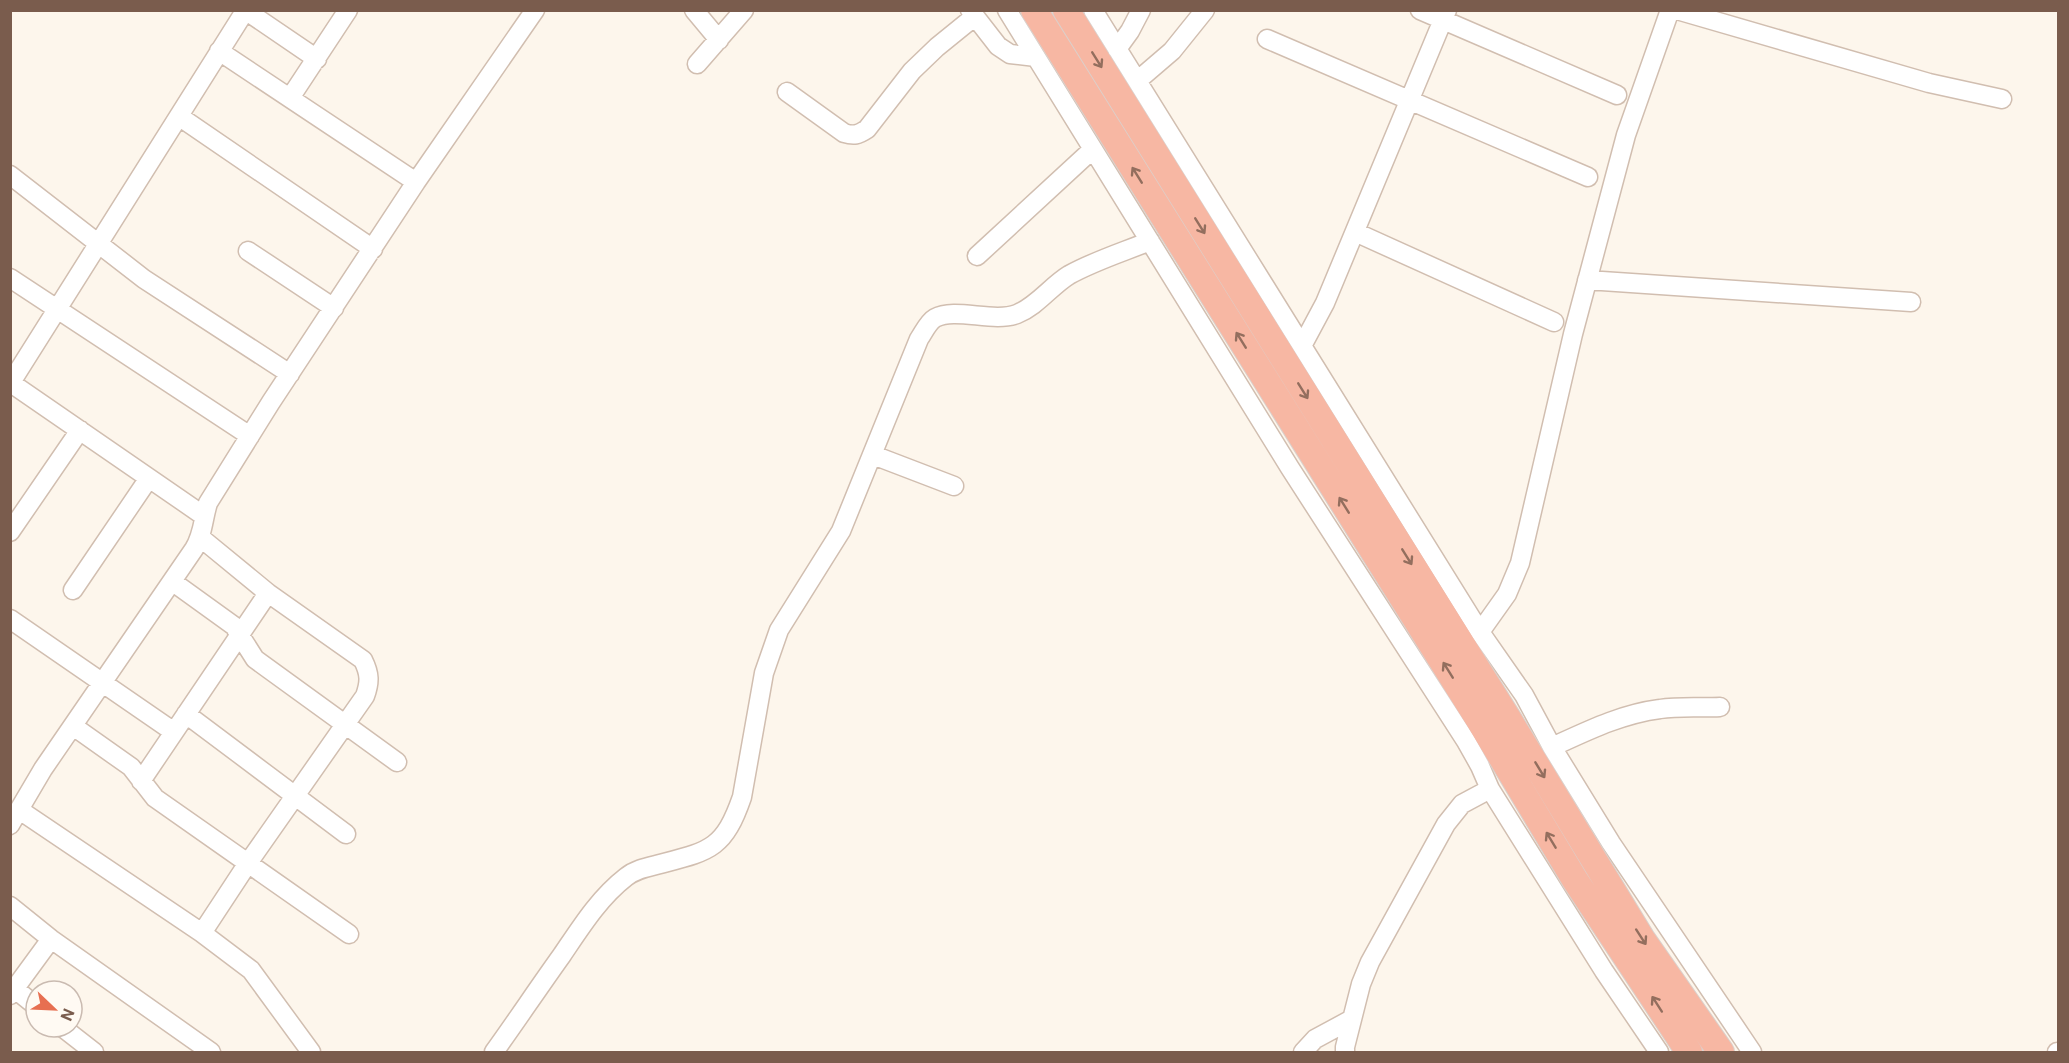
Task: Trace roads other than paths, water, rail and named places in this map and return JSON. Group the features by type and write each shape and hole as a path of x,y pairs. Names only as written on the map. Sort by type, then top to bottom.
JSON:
{"highway":[{"path":"1034,10 1487,755 1575,880 1689,1053"},
{"path":"1066,10 1509,720 1642,939 1721,1053"}],"street":[{"path":"290,98 348,10"},
{"path":"311,1053 251,970 202,933 16,818 43,770 201,538 208,503 250,436 417,182 535,10"},
{"path":"694,10 719,40"},
{"path":"697,64 744,10"},
{"path":"1007,10 1290,468 1472,731"},
{"path":"1093,10 1480,632 1524,695 1551,747 1611,843 1752,1053"},
{"path":"1117,49 1141,10"},
{"path":"1137,81 1172,51 1205,10"},
{"path":"1420,10 1445,15 1617,95"},
{"path":"1480,632 1506,594 1520,563 1573,333 1626,135 1670,10"},
{"path":"204,516 11,383 245,11 317,59"},
{"path":"1690,12 1929,83 2002,99"},
{"path":"788,92 844,133 859,135 867,129 912,71 972,14 998,46 1010,54 1036,57"},
{"path":"1302,346 1325,303 1445,15"},
{"path":"1267,39 1588,177"},
{"path":"219,51 417,182"},
{"path":"180,117 373,249"},
{"path":"977,256 1093,149"},
{"path":"10,175 144,279 290,374"},
{"path":"1355,232 1554,322"},
{"path":"494,1053 598,904 632,872 687,857 714,845 722,838 738,810 742,797 764,673 779,630 841,531 919,339 927,326 934,318 945,314 1001,317 1017,314 1069,275 1150,241"},
{"path":"248,251 334,308"},
{"path":"10,278 250,436"},
{"path":"1587,280 1911,302"},
{"path":"10,532 80,430"},
{"path":"873,454 954,486"},
{"path":"73,590 149,478"},
{"path":"201,538 268,593 363,660 369,671 370,683 364,696 202,933"},
{"path":"173,582 234,626 255,659 397,762"},
{"path":"141,781 268,593"},
{"path":"10,619 174,732"},
{"path":"1551,747 1600,724 1631,714 1662,708 1720,707"},
{"path":"186,714 346,834"},
{"path":"73,726 123,760 155,798 350,934"},
{"path":"1487,755 1490,789 1604,971 1659,1053"},
{"path":"1345,1053 1361,984 1370,962 1446,824 1462,804 1490,789"},
{"path":"10,906 51,939 211,1053"},
{"path":"13,992 51,939"},
{"path":"1303,1053 1315,1039 1352,1019"}]}
